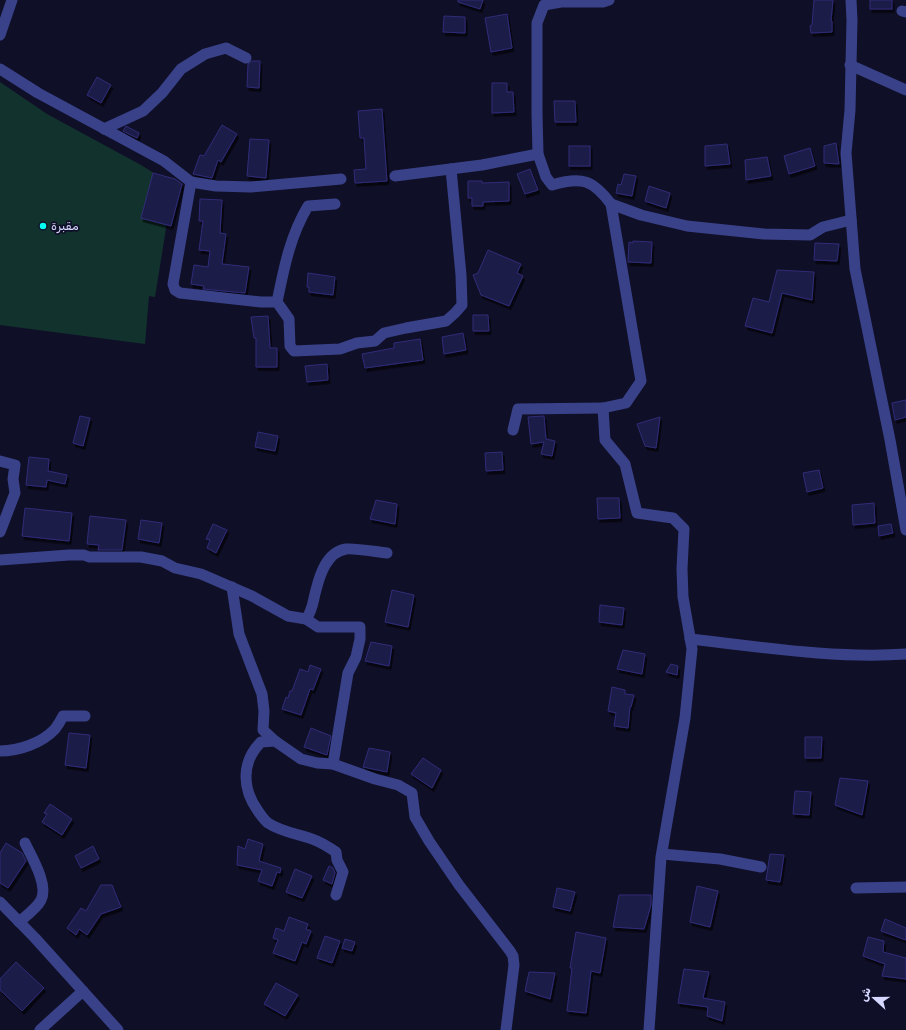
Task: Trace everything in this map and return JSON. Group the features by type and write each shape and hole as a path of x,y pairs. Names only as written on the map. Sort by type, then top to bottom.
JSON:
{"street":[{"path":"0,35 12,0"},
{"path":"513,430 518,409 603,408 626,403 641,381 611,204 600,190 589,182 568,180 552,185 546,177 538,154 537,23 544,5 561,2 603,2 609,0"},
{"path":"851,0 850,110 846,153 855,269 904,510 906,530"},
{"path":"104,129 142,111 162,93 181,69 205,54 226,48 246,58"},
{"path":"850,65 906,90"},
{"path":"0,69 38,93 164,161 191,182 216,186 251,187 341,179"},
{"path":"395,176 451,169 538,154"},
{"path":"335,204 308,206 299,221 288,250 277,302 289,319 290,346 294,351 340,349 357,343 375,341 384,333 446,321 456,313 462,306 461,275 451,169"},
{"path":"191,182 173,284 175,290 180,293 261,302 277,302"},
{"path":"611,204 641,215 687,226 764,234 810,235 824,227 851,220"},
{"path":"603,408 605,440 625,464 637,513 673,518 684,529 683,597 692,649 685,718 662,854 649,1030"},
{"path":"0,461 15,465 13,479 15,493 0,532"},
{"path":"306,619 313,607 316,589 324,568 333,554 346,549 387,553"},
{"path":"0,560 69,555 84,555 89,557 141,557 162,561 175,568 201,574 252,596 288,616 306,619 318,627 360,627 360,639 356,657 348,673 333,764"},
{"path":"232,587 239,634 263,700 263,730 274,742 301,759 318,763 333,764 375,779 398,785 412,793 415,817 429,841 459,885 513,956 514,965 506,1030"},
{"path":"690,639 832,654 906,654"},
{"path":"0,751 9,751 37,743 54,729 64,716 85,716"},
{"path":"274,742 261,742 254,749 246,774 248,795 254,806 267,822 293,834 317,841 336,852 344,872 336,895"},
{"path":"19,922 40,902 43,894 40,874 25,843"},
{"path":"662,854 720,859 761,867"},
{"path":"856,888 906,887"},
{"path":"0,902 118,1030"},
{"path":"40,1030 83,991"}],"green space":[{"path":"0,82 47,114 141,165 173,185 155,297 149,296 145,344 0,325"}],"building":[{"path":"458,0 483,0 480,9 458,2"},
{"path":"814,0 833,0 831,21 832,32 811,33 810,26 812,25"},
{"path":"870,0 892,0 892,9 870,9"},
{"path":"507,14 512,48 491,52 485,18"},
{"path":"444,16 465,17 465,33 443,32"},
{"path":"252,61 260,61 259,88 247,87 248,64"},
{"path":"97,77 111,85 101,103 87,95"},
{"path":"492,83 507,83 507,92 513,92 514,112 492,113"},
{"path":"554,101 575,101 576,122 555,122"},
{"path":"382,109 387,181 355,183 354,170 366,169 364,138 360,138 358,111"},
{"path":"222,125 237,134 221,162 218,160 212,178 193,174 200,155 204,156"},
{"path":"126,126 139,133 137,138 123,131"},
{"path":"250,139 269,140 266,178 247,176"},
{"path":"836,143 839,164 824,163 824,146"},
{"path":"727,144 730,164 705,166 705,146"},
{"path":"569,146 590,146 590,166 569,166"},
{"path":"810,148 815,166 789,174 784,156"},
{"path":"767,157 771,176 746,180 745,160"},
{"path":"530,169 538,190 525,194 517,174"},
{"path":"153,173 175,179 182,184 171,226 141,218"},
{"path":"624,174 636,176 632,196 616,193 618,184 621,185"},
{"path":"468,181 482,181 482,183 509,182 509,201 483,202 483,206 472,206 472,198 468,198"},
{"path":"649,186 670,193 666,208 645,201"},
{"path":"200,199 222,200 220,233 226,234 222,264 249,267 245,293 203,289 204,286 191,284 194,265 208,267 210,251 199,250 203,221 199,221"},
{"path":"633,241 652,242 651,263 628,262 629,242 633,243"},
{"path":"815,243 839,244 837,261 814,260"},
{"path":"488,250 521,264 517,273 523,276 509,306 481,295 473,275 478,273"},
{"path":"777,270 814,272 812,300 782,293 772,333 745,326 753,298 769,302"},
{"path":"308,273 335,277 333,295 309,292 309,287 307,287"},
{"path":"473,315 488,315 489,331 473,331"},
{"path":"268,316 270,348 277,348 277,367 256,367 256,338 254,338 251,317"},
{"path":"463,333 466,350 444,354 442,337"},
{"path":"420,339 423,360 365,368 362,354 394,348 394,343"},
{"path":"327,364 328,380 307,382 305,366"},
{"path":"906,400 906,417 895,420 892,403"},
{"path":"80,416 90,418 83,446 73,443"},
{"path":"544,416 546,439 555,441 552,456 541,454 544,442 531,444 528,417"},
{"path":"660,417 656,448 645,446 637,424"},
{"path":"258,432 278,436 275,451 255,447"},
{"path":"502,452 503,470 486,471 485,453"},
{"path":"29,457 49,459 48,471 67,475 65,484 47,480 46,487 26,485"},
{"path":"819,470 823,488 807,492 803,473"},
{"path":"597,498 619,498 620,518 598,519"},
{"path":"376,500 397,504 395,524 370,519"},
{"path":"874,503 875,523 853,525 852,505"},
{"path":"25,508 72,513 69,541 22,536"},
{"path":"90,516 126,520 122,550 98,550 99,545 87,544"},
{"path":"141,520 162,523 159,543 138,539"},
{"path":"213,524 227,530 216,553 207,548 210,540 206,539"},
{"path":"891,524 893,533 879,536 878,526"},
{"path":"392,590 414,595 408,627 385,622"},
{"path":"600,605 624,608 622,625 599,622"},
{"path":"371,642 392,646 389,666 365,661"},
{"path":"623,650 645,654 642,674 617,669"},
{"path":"671,664 678,666 677,675 666,672"},
{"path":"310,665 321,669 313,690 310,689 301,715 282,709 286,697 288,698 290,691 292,691 300,669 308,672"},
{"path":"612,687 625,690 625,694 634,695 630,707 628,728 614,726 616,713 608,711"},
{"path":"311,728 331,736 327,755 304,747"},
{"path":"69,733 90,735 86,768 65,765"},
{"path":"805,737 822,737 821,758 805,758"},
{"path":"369,748 390,752 387,772 363,767"},
{"path":"423,758 441,770 432,788 411,774"},
{"path":"840,778 868,781 862,815 835,805"},
{"path":"795,791 811,792 809,815 793,814"},
{"path":"50,804 72,819 62,835 42,822 47,814 44,813"},
{"path":"248,839 263,844 259,861 281,868 280,873 277,872 272,886 258,881 262,870 237,865 238,846 245,849"},
{"path":"6,843 22,853 26,861 8,888 0,883 0,853"},
{"path":"93,846 99,859 81,868 75,856"},
{"path":"770,854 784,855 780,882 766,880"},
{"path":"329,866 333,868 335,873 332,884 323,880"},
{"path":"295,869 312,876 302,898 286,892"},
{"path":"101,885 112,885 121,907 101,914 87,935 79,929 76,935 67,928 81,908 86,911"},
{"path":"697,886 718,891 710,927 690,922"},
{"path":"557,888 575,892 570,911 553,907"},
{"path":"619,895 651,895 651,905 644,929 613,927"},
{"path":"289,917 308,924 306,929 311,931 306,944 302,942 295,961 273,953 278,940 273,938 276,928 284,931"},
{"path":"885,919 906,928 906,940 881,931"},
{"path":"576,932 606,938 600,973 591,971 586,1013 567,1011 572,968 570,968"},
{"path":"325,936 340,941 332,963 317,958"},
{"path":"868,937 884,941 883,952 906,958 906,979 882,976 885,964 863,956"},
{"path":"345,939 355,942 352,951 342,948"},
{"path":"16,962 44,988 22,1011 0,990 0,979"},
{"path":"684,969 709,972 703,998 725,1002 722,1021 707,1016 708,1007 678,1003"},
{"path":"529,972 555,973 550,999 525,991"},
{"path":"276,983 298,995 285,1016 264,1004"}],"place":[{"name":"مقبرة","path":"43,226"}]}
